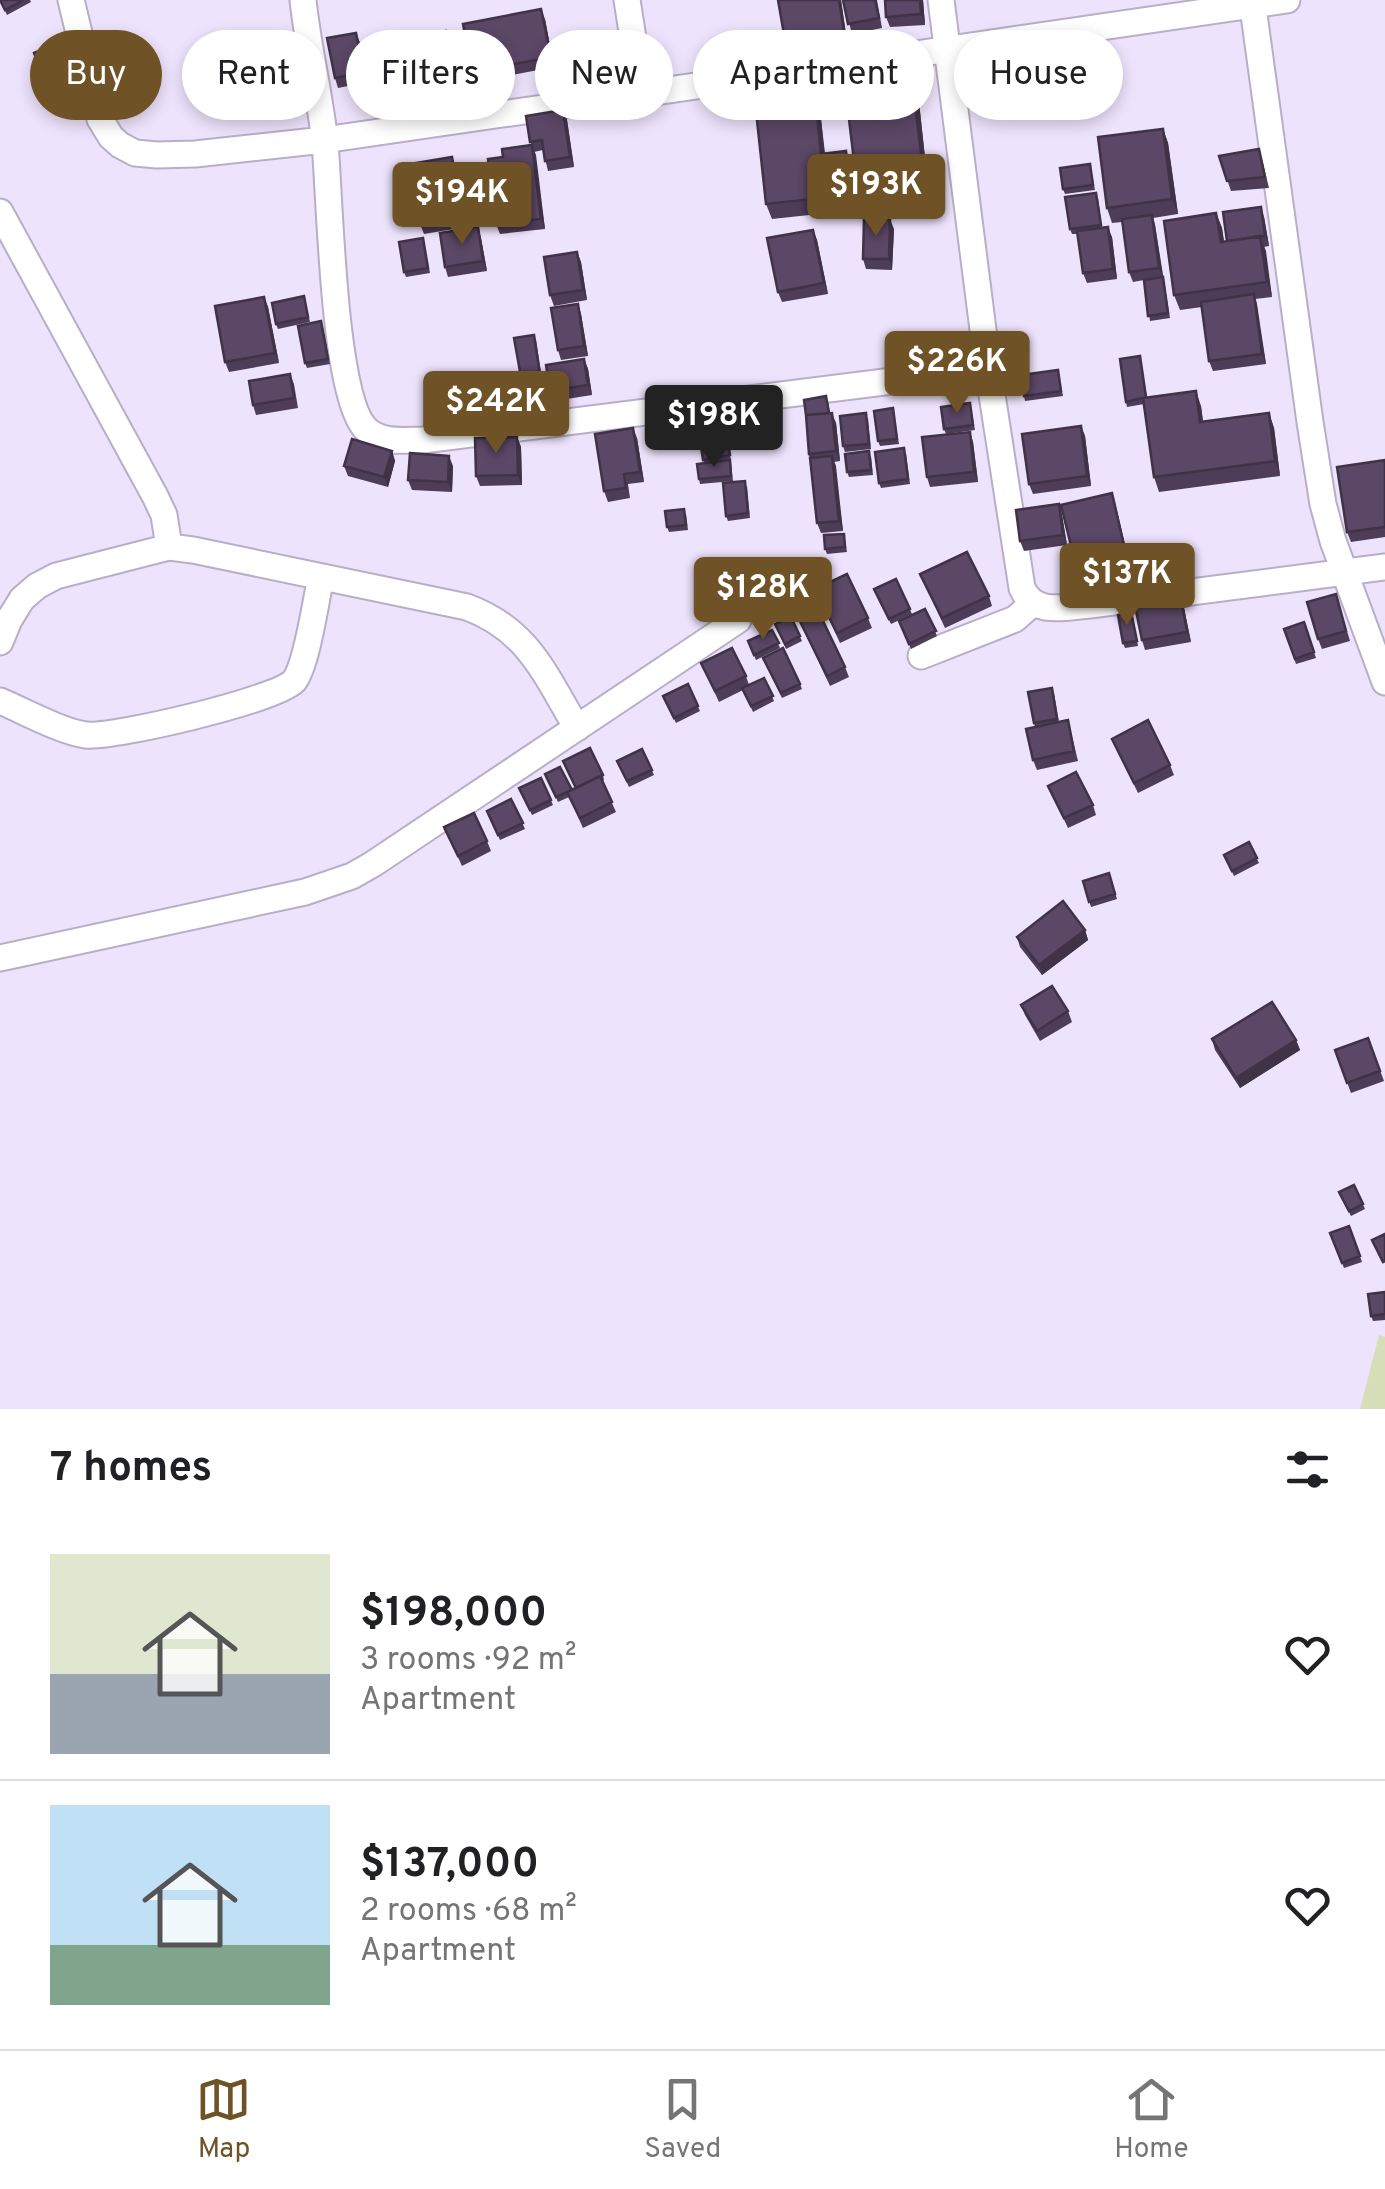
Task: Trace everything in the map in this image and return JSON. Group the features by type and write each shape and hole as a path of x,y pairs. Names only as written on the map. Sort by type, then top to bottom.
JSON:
{"street":[{"path":"71,0 100,119 110,137 135,153 195,154 535,110"},
{"path":"303,0 324,140 344,364 356,411 365,428 378,437 423,440 988,369"},
{"path":"627,0 632,30"},
{"path":"941,0 988,369 1026,598 1042,607 1090,605 1385,567"},
{"path":"673,90 1252,2 1287,0"},
{"path":"1252,2 1315,455 1328,523 1385,682"},
{"path":"0,212 155,496 164,515 169,547"},
{"path":"0,642 22,600 56,576 169,547 193,550 488,614 517,636 533,655 577,728"},
{"path":"0,701 86,735 107,734 257,700 295,680 302,664 320,576"},
{"path":"921,656 1016,618 1032,604"},
{"path":"0,958 326,886 374,864 738,620"}],"green space":[{"path":"1379,1335 1385,1337 1385,1409 1360,1409"}],"building":[{"path":"0,0 24,0 5,10"},
{"path":"778,0 839,0 844,30 783,30"},
{"path":"843,0 875,0 879,18 848,24"},
{"path":"885,0 920,0 921,14 886,17"},
{"path":"541,9 545,30 535,30 535,60 515,64 515,30 464,30 463,24"},
{"path":"346,35 346,76 335,78 327,38"},
{"path":"535,115 535,120 564,120 570,157 545,161 542,140 530,142 526,116"},
{"path":"757,120 818,120 821,154 846,151 851,195 766,204"},
{"path":"849,120 917,120 923,170 856,178"},
{"path":"1163,129 1172,199 1107,208 1098,137"},
{"path":"532,145 541,219 496,224 488,159 503,157 502,149"},
{"path":"1259,149 1265,177 1227,181 1219,156"},
{"path":"452,157 462,217 420,224 410,164"},
{"path":"1090,164 1093,185 1063,189 1060,168"},
{"path":"1096,193 1101,225 1070,229 1065,197"},
{"path":"1261,207 1265,236 1227,241 1223,212"},
{"path":"1216,213 1221,242 1260,236 1267,282 1174,295 1164,221"},
{"path":"1152,215 1159,268 1129,272 1122,219"},
{"path":"864,218 890,219 889,259 863,259"},
{"path":"478,227 483,261 445,267 440,233"},
{"path":"1108,227 1113,269 1083,273 1077,231"},
{"path":"813,230 824,283 778,292 767,238"},
{"path":"423,238 428,268 404,272 399,242"},
{"path":"577,252 583,290 550,295 544,257"},
{"path":"1163,277 1168,313 1148,316 1144,280"},
{"path":"1254,294 1262,354 1209,361 1201,302"},
{"path":"304,296 308,317 276,324 272,303"},
{"path":"264,297 275,353 225,362 215,306"},
{"path":"578,304 584,346 558,350 551,308"},
{"path":"321,321 328,359 305,363 298,326"},
{"path":"534,335 540,374 521,377 514,338"},
{"path":"1140,356 1146,397 1126,402 1120,359"},
{"path":"584,359 588,385 550,391 546,365"},
{"path":"1058,370 1061,391 1024,396 1021,375"},
{"path":"290,374 294,398 253,405 249,381"},
{"path":"1196,391 1200,422 1269,413 1275,461 1154,477 1143,398"},
{"path":"826,396 829,413 806,415 804,400"},
{"path":"970,403 973,425 944,429 941,407"},
{"path":"893,408 897,439 878,441 874,411"},
{"path":"832,413 836,451 809,454 806,415"},
{"path":"866,413 869,444 843,446 840,416"},
{"path":"1081,426 1087,476 1029,484 1022,434"},
{"path":"633,428 640,472 624,474 626,488 604,491 595,434"},
{"path":"726,428 730,455 703,460 699,432"},
{"path":"970,432 974,472 927,477 922,437"},
{"path":"517,437 518,475 476,476 475,438"},
{"path":"352,439 392,451 384,477 344,466"},
{"path":"904,448 908,479 879,483 875,452"},
{"path":"869,451 871,470 847,472 845,454"},
{"path":"410,453 449,456 448,482 408,480"},
{"path":"832,456 839,521 817,523 810,458"},
{"path":"730,460 731,476 699,479 697,464"},
{"path":"1385,460 1385,527 1347,532 1337,467"},
{"path":"745,481 748,513 726,516 723,483"},
{"path":"1112,493 1128,563 1108,568 1103,547 1073,554 1061,505"},
{"path":"1059,504 1063,535 1020,541 1016,510"},
{"path":"684,509 686,525 667,527 665,511"},
{"path":"844,534 845,547 825,549 824,535"},
{"path":"967,552 989,596 942,618 920,574"},
{"path":"1162,555 1168,580 1155,583 1148,558"},
{"path":"847,574 868,618 837,633 815,589"},
{"path":"896,579 910,609 889,619 874,589"},
{"path":"1336,594 1346,631 1318,639 1307,602"},
{"path":"812,598 845,667 827,676 793,607"},
{"path":"1181,598 1187,632 1142,640 1135,606"},
{"path":"925,609 936,631 909,644 899,621"},
{"path":"1131,612 1137,641 1123,643 1118,615"},
{"path":"791,617 800,636 785,644 775,624"},
{"path":"1304,622 1314,652 1295,659 1284,629"},
{"path":"772,630 779,643 754,655 748,641"},
{"path":"732,648 746,676 715,691 701,663"},
{"path":"783,648 800,684 781,693 763,658"},
{"path":"764,678 773,696 751,706 742,688"},
{"path":"688,684 698,706 674,718 663,696"},
{"path":"1052,688 1057,719 1034,723 1028,692"},
{"path":"1068,720 1074,751 1033,760 1026,729"},
{"path":"1148,720 1170,765 1134,783 1112,739"},
{"path":"590,748 603,775 576,788 563,761"},
{"path":"642,749 652,770 627,781 617,761"},
{"path":"560,767 572,790 556,797 545,774"},
{"path":"1076,772 1093,805 1064,818 1048,786"},
{"path":"600,776 612,802 580,818 567,792"},
{"path":"541,778 551,800 530,810 519,788"},
{"path":"511,799 523,823 498,835 487,811"},
{"path":"474,813 487,841 458,856 444,827"},
{"path":"1249,842 1257,858 1232,871 1224,855"},
{"path":"1109,873 1115,894 1089,902 1083,881"},
{"path":"1063,901 1085,930 1039,965 1017,937"},
{"path":"1052,986 1068,1011 1037,1031 1021,1005"},
{"path":"1272,1002 1296,1040 1236,1078 1212,1039"},
{"path":"1368,1038 1380,1071 1347,1083 1335,1050"},
{"path":"1354,1185 1363,1204 1349,1211 1339,1192"},
{"path":"1349,1226 1360,1256 1342,1263 1330,1233"},
{"path":"1385,1234 1385,1261 1383,1262 1372,1240"},
{"path":"1385,1292 1385,1314 1371,1316 1368,1294"}]}
